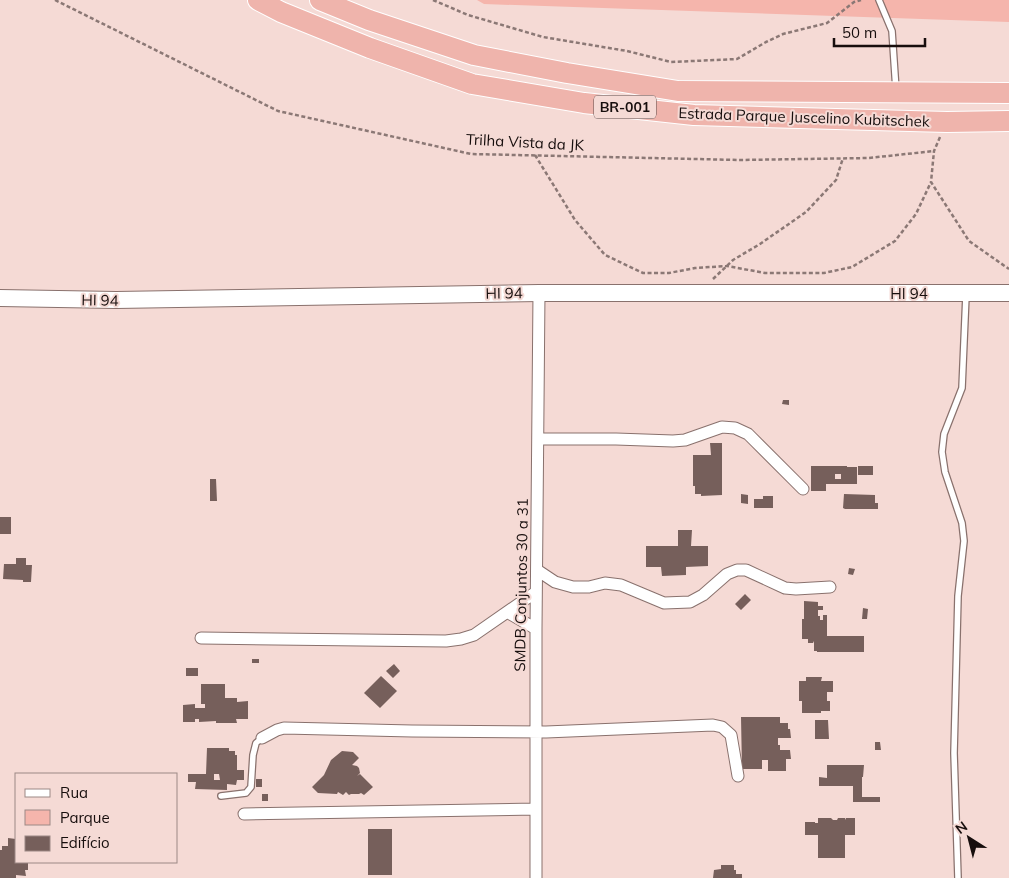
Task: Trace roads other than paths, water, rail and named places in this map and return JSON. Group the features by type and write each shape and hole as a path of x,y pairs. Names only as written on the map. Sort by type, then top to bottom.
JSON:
{"highway":[{"name":"Estrada Parque Juscelino Kubitschek","path":"258,0 281,12 370,48 472,84 584,103 694,115 947,122 1009,121"},
{"name":"Estrada Parque Juscelino Kubitschek","path":"320,0 369,20 474,55 678,92 1009,92"}],"street":[{"name":"HI 94","path":"0,298 116,300 539,292 1009,293"},
{"name":"SMDB Conjuntos 30 a 31","path":"536,878 535,732 539,292"},
{"path":"538,439 673,441 685,440 722,427 735,428 748,434 803,489"},
{"path":"537,570 555,582 573,587 589,587 605,583 622,585 664,603 690,602 703,595 727,574 737,570 746,570 784,588 830,587"},
{"path":"201,638 446,641 474,635 536,592"},
{"path":"507,612 536,629"},
{"path":"262,738 284,728 535,732 713,725 722,727 731,735 738,776"},
{"path":"244,814 536,809"}],"lane":[{"path":"879,0 892,31 896,92"},
{"path":"958,878 954,752 958,596 964,541 962,523 945,472 942,452 944,434 962,388 966,293"},
{"path":"221,796 246,793 252,787 253,755 256,744 262,738"}]}
